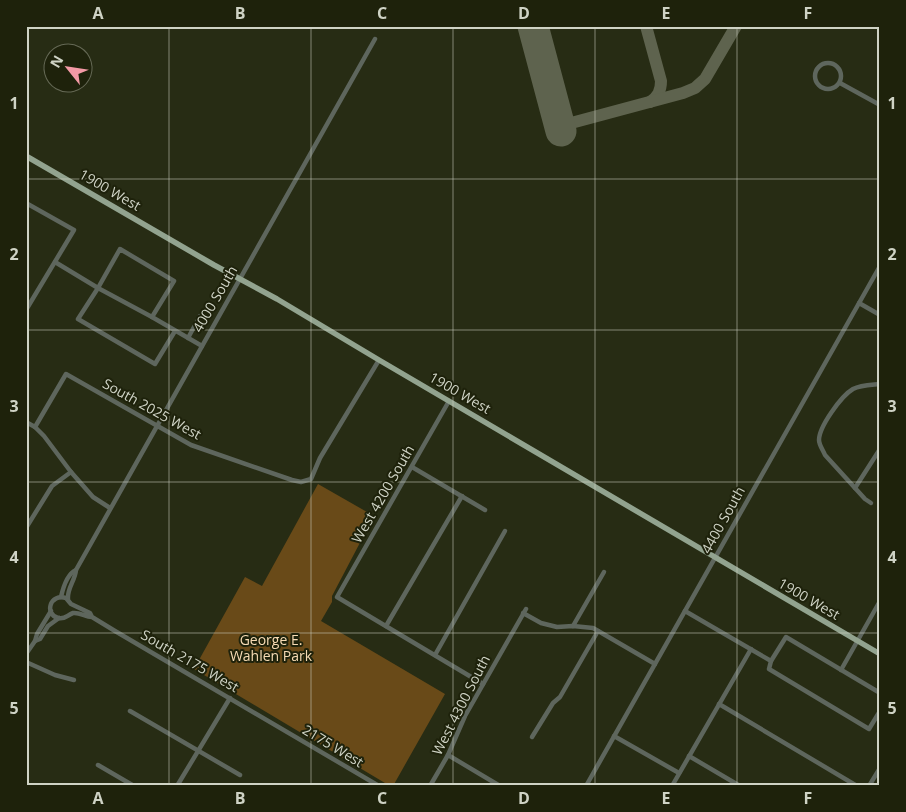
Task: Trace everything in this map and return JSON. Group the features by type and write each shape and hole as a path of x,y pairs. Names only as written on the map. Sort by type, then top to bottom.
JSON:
{"main road":[{"name":"1900 West","path":"26,156 271,295 714,558 880,654"}],"street":[{"name":"4000 South","path":"70,602 69,587 76,570 375,39"},
{"path":"824,63 837,66 841,72 840,83 832,89 824,89 817,84 815,79 819,66 824,63"},
{"path":"840,83 880,105"},
{"path":"26,203 74,230 26,310"},
{"path":"152,317 174,281 120,249 78,318 155,364 175,331"},
{"path":"55,262 202,346"},
{"name":"4400 South","path":"586,786 880,266"},
{"path":"859,303 880,315"},
{"path":"188,338 200,316"},
{"name":"South 2025 West","path":"35,427 66,374 190,445 301,482 311,479 320,458 379,360"},
{"path":"871,503 865,499 826,455 819,440 822,430 837,404 846,394 855,388 880,384"},
{"name":"West 4200 South","path":"386,626 337,597 449,401"},
{"path":"26,422 35,427 44,436 93,497 110,508"},
{"path":"855,488 880,449"},
{"path":"412,466 486,510"},
{"path":"26,528 52,486 71,472"},
{"path":"462,496 386,626 483,684"},
{"path":"434,655 505,531"},
{"name":"4000 South","path":"61,597 64,585 71,572 76,570"},
{"path":"604,572 573,626 593,628 655,664"},
{"path":"26,654 51,611 52,602 55,598 61,597 70,602 72,609 65,618 53,615 51,611"},
{"path":"841,670 880,601"},
{"name":"South 2175 West","path":"70,602 90,613 92,617 276,725"},
{"name":"West 4300 South","path":"430,786 448,755 465,716 524,611 540,623 557,627 573,626"},
{"path":"685,611 771,661"},
{"name":"South 2175 West","path":"70,614 77,613 92,617"},
{"path":"35,641 40,639 48,626 59,618"},
{"path":"532,737 553,703 560,697 598,631"},
{"path":"880,693 786,637 771,661 769,669 869,729 880,711"},
{"path":"672,786 751,649"},
{"path":"26,662 54,676 74,680"},
{"path":"177,786 230,698"},
{"path":"719,704 858,786"},
{"path":"130,711 240,775"},
{"name":"2175 West","path":"276,725 379,786"},
{"path":"614,736 679,773"},
{"path":"448,755 500,786"},
{"path":"689,756 740,786"},
{"path":"98,765 134,786"},
{"path":"869,786 880,768"},
{"path":"365,785 368,780"}],"green space":[{"name":"George E. Wahlen Park","path":"318,484 374,516 321,621 445,694 393,786 390,786 194,669 245,577 262,586"}],"taxiway":[{"path":"646,26 661,81 658,93 650,102"},
{"path":"560,126 683,93 695,88 705,79 736,26"}],"runway":[{"path":"533,26 561,131"}]}
